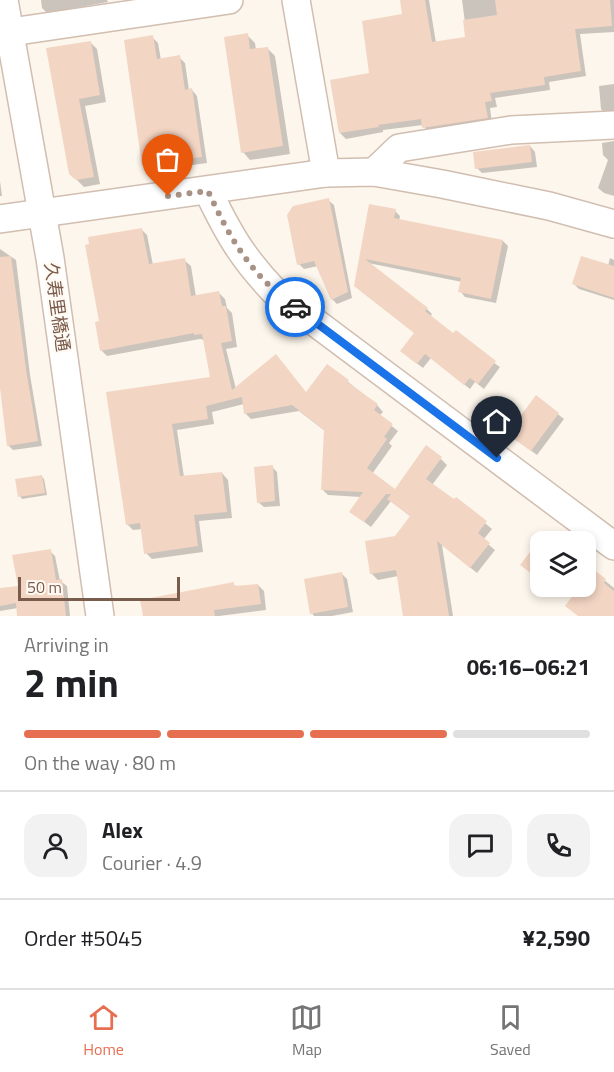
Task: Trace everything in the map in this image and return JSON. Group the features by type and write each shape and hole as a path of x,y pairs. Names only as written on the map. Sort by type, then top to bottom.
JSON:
{"street":[{"name":"久寿里橋通","path":"4,0 42,212 100,616"},
{"path":"11,32 228,0"},
{"path":"296,0 326,173"},
{"path":"374,172 399,148 512,130 614,125"},
{"path":"0,219 326,173 374,172 549,206 614,224"},
{"path":"208,191 228,232 253,270 276,293 614,546"}],"building":[{"path":"400,0 425,0 432,42 465,37 463,20 497,15 495,0 610,0 612,26 575,29 581,71 544,77 545,85 490,93 492,101 485,102 488,118 422,128 421,119 339,133 330,80 369,73 362,21 402,14"},
{"path":"248,33 250,49 268,47 283,146 241,153 224,37"},
{"path":"153,35 157,59 180,55 185,90 192,88 202,157 142,165 124,40"},
{"path":"91,41 100,95 79,99 94,177 76,180 69,174 46,48"},
{"path":"530,145 532,162 475,169 473,152"},
{"path":"329,198 348,292 331,300 314,261 297,265 287,215 293,206"},
{"path":"369,204 396,209 394,218 503,240 491,299 458,292 461,278 365,259 428,308 425,311 453,333 456,330 496,361 478,384 470,378 464,385 425,354 417,364 400,351 414,333 354,286"},
{"path":"142,228 149,264 185,258 191,296 219,291 222,306 226,306 232,341 221,343 232,390 276,354 306,392 327,364 349,380 347,382 378,404 374,410 393,424 384,437 387,439 367,468 395,489 426,445 442,457 426,479 454,499 456,497 487,521 478,533 490,543 470,568 437,541 449,616 403,616 396,570 370,574 365,541 395,536 410,516 387,499 391,494 386,494 364,522 349,512 363,492 321,490 324,430 292,405 244,414 242,397 206,406 208,419 172,424 180,476 222,472 227,512 194,515 198,546 144,554 140,523 126,525 106,392 210,377 202,334 194,335 194,333 100,351 95,322 99,321 85,245 89,244 88,237"},
{"path":"11,256 38,441 7,446 0,388 0,257"},
{"path":"581,256 614,266 614,298 572,284"},
{"path":"536,395 559,413 531,451 507,434"},
{"path":"273,465 275,501 257,503 254,467"},
{"path":"42,475 45,493 18,497 15,479"},
{"path":"51,549 56,580 62,579 66,616 17,616 16,603 0,606 0,588 18,586 12,555"},
{"path":"530,552 530,572 520,565"},
{"path":"596,571 606,579 604,583 614,591 614,616 578,616 565,606 572,597 596,597"},
{"path":"342,572 348,607 310,614 304,579"},
{"path":"234,582 234,586 258,584 261,604 214,610 215,616 143,616 140,600"}],"way so far":[{"path":"168,196 208,191 228,232 253,270 276,293 295,307"}],"route":[{"path":"295,307 497,458"}]}
